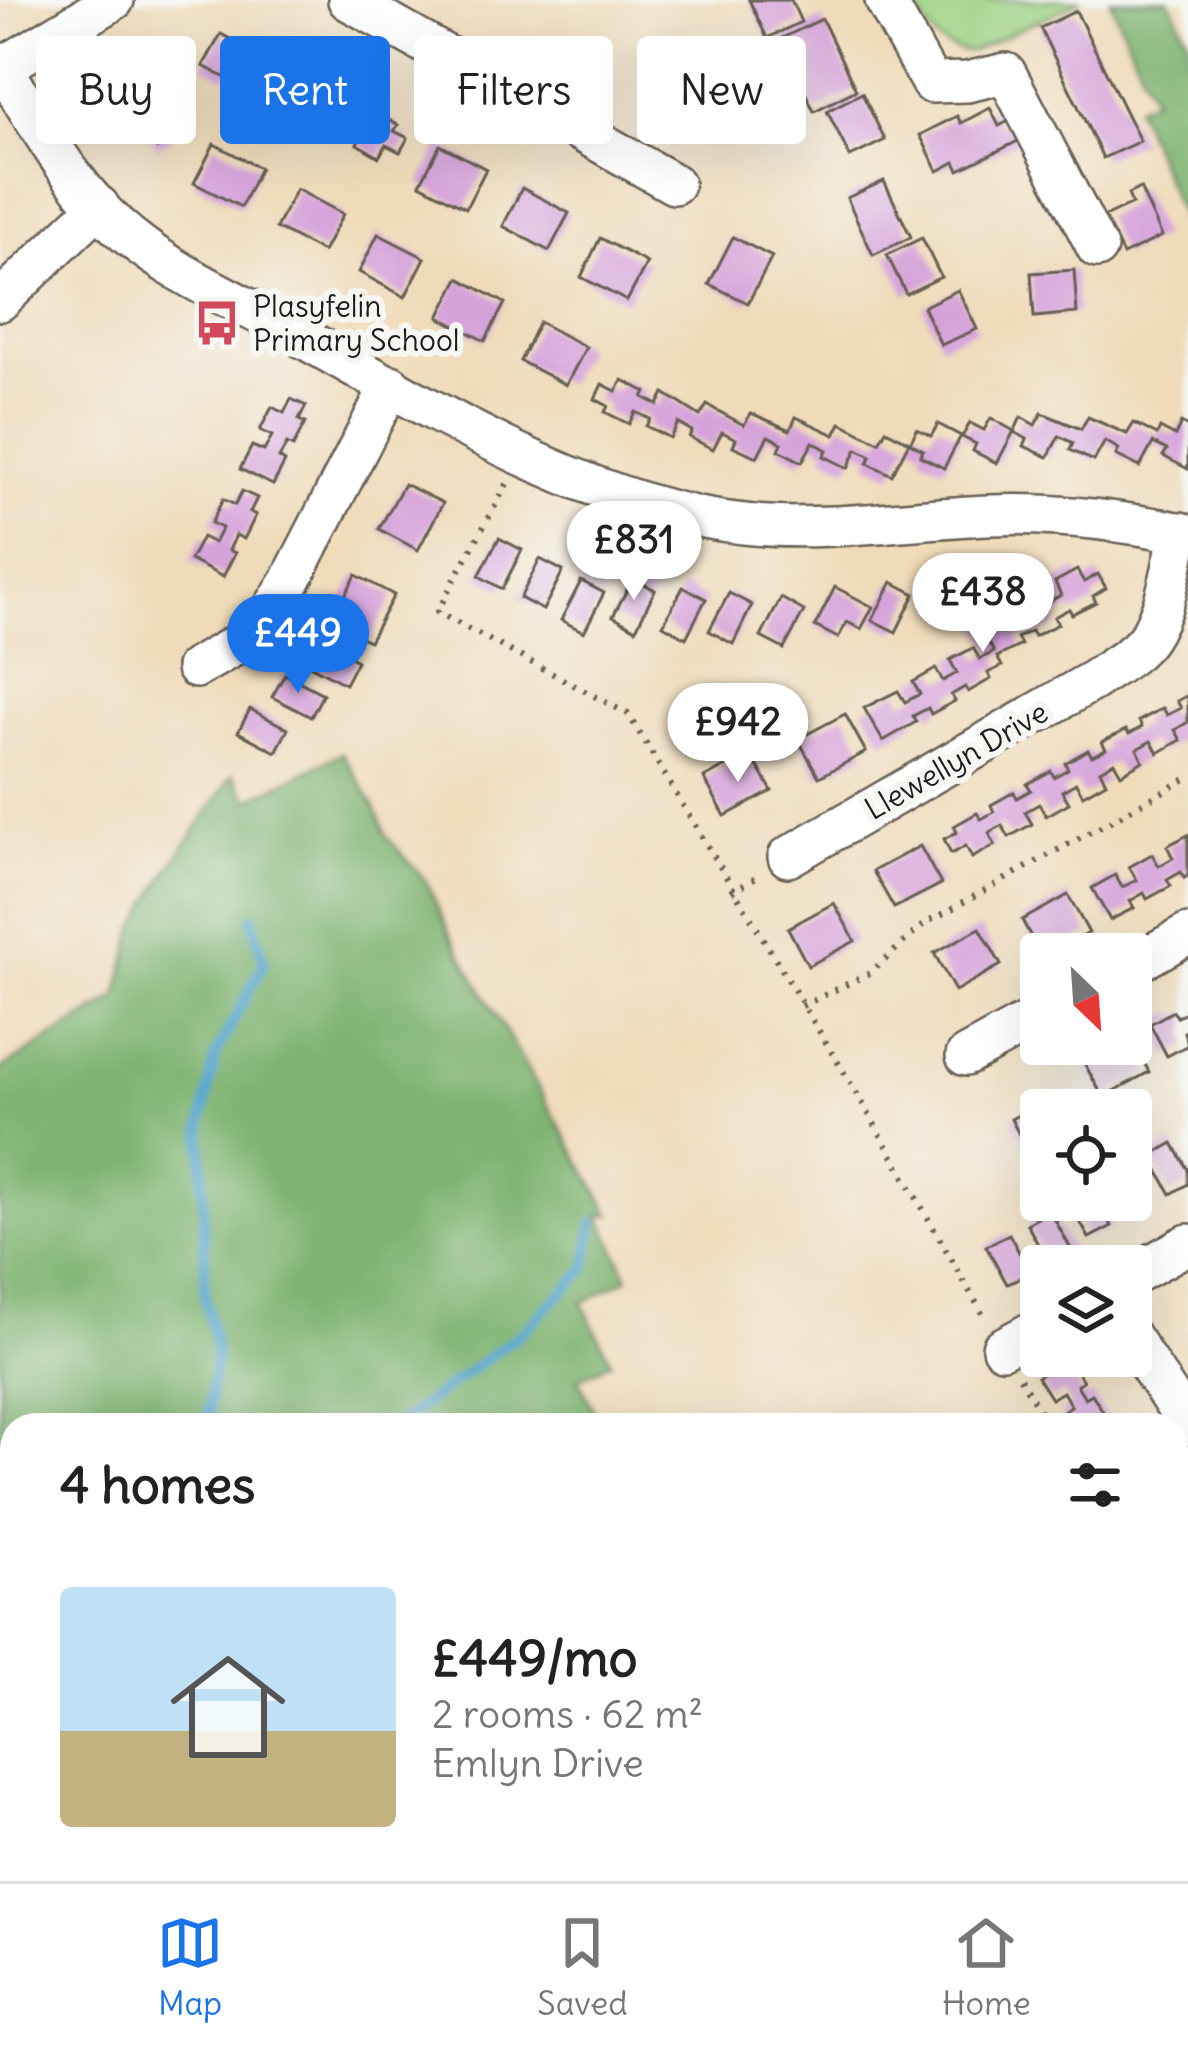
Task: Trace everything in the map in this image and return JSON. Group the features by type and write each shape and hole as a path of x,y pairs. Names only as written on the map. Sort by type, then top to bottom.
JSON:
{"street":[{"path":"114,0 1,65 49,142 99,206 130,238 189,274 524,454 630,500 694,518 748,525 993,514 1092,520 1184,533"},
{"path":"348,0 674,184"},
{"path":"885,0 931,83 967,82 1006,73 1096,248"},
{"path":"0,301 99,206"},
{"path":"196,668 239,643 270,613 391,386"},
{"name":"Llewellyn Drive","path":"788,857 1094,680 1131,653 1146,640 1156,621 1184,533"},
{"path":"1152,954 1188,934"},
{"path":"966,1056 1020,1026"},
{"path":"1152,1264 1188,1244"},
{"path":"1002,1348 1020,1338"},
{"path":"1152,1370 1181,1413"}],"path":[{"path":"524,454 436,612 628,714 866,1109 1041,1413"},
{"path":"802,1006 870,973 924,924 1188,778"}],"green space":[{"path":"912,0 1082,0 971,52 941,42"},
{"path":"1110,0 1170,0 1188,40 1188,235 1136,107 1153,98"},
{"path":"342,753 374,805 387,837 426,881 450,935 611,1215 600,1215 628,1278 582,1303 611,1362 578,1379 595,1413 0,1413 0,1070 117,997 135,929 233,775 249,800"}],"building":[{"path":"749,0 791,0 801,22 766,36"},
{"path":"1076,11 1140,141 1103,158 1040,28"},
{"path":"822,19 856,90 814,111 806,94 806,36 786,36"},
{"path":"221,34 225,36 220,36 220,75 203,66"},
{"path":"862,93 885,140 850,157 827,111"},
{"path":"990,108 999,126 1009,121 1018,141 959,170 955,162 938,171 920,135 957,116 961,123"},
{"path":"390,121 398,125 394,131 408,138 400,152 386,145 379,157 357,144 390,144"},
{"path":"214,144 260,168 241,207 194,183"},
{"path":"440,145 486,169 466,208 420,184"},
{"path":"884,181 911,237 873,255 847,198"},
{"path":"522,188 569,213 549,251 503,226"},
{"path":"1140,188 1162,236 1123,255 1104,217 1132,204 1128,194"},
{"path":"296,189 343,214 323,252 276,228"},
{"path":"378,234 425,258 405,297 359,272"},
{"path":"733,237 772,257 748,303 709,284"},
{"path":"600,238 647,263 627,301 581,277"},
{"path":"922,238 941,277 906,294 887,255"},
{"path":"1074,270 1077,313 1034,317 1031,273"},
{"path":"459,278 505,303 485,341 439,317"},
{"path":"958,290 977,329 941,345 923,307"},
{"path":"539,322 586,347 566,385 520,361"},
{"path":"623,380 646,392 643,397 658,405 664,393 700,416 707,405 744,425 751,413 790,430 796,417 835,435 841,423 879,442 886,430 909,442 892,475 868,463 871,456 857,449 848,468 824,456 827,450 813,442 802,462 779,450 782,443 768,436 757,457 733,446 736,439 722,432 713,449 689,437 692,431 678,423 670,438 646,426 650,419 635,412 629,424 605,412 608,406 595,399 602,384 616,391"},
{"path":"291,399 306,406 299,420 305,423 293,447 287,444 279,458 285,462 273,485 240,469 252,446 264,451 272,436 260,430 272,407 284,413"},
{"path":"1042,413 1081,429 1088,417 1127,434 1134,423 1157,435 1160,428 1175,436 1181,423 1188,427 1188,469 1163,456 1167,450 1153,443 1140,467 1116,455 1119,449 1105,441 1094,461 1070,450 1073,443 1059,436 1048,457 1024,446 1027,439 1014,432 1021,417 1035,425"},
{"path":"991,418 1014,431 997,463 973,451 976,444 962,437 970,423 984,430"},
{"path":"938,424 961,436 944,468 920,456 923,450 910,443 917,429 931,436"},
{"path":"404,484 443,503 418,550 379,529"},
{"path":"242,491 257,498 250,512 256,515 244,539 236,535 229,550 235,553 223,577 190,560 202,537 214,543 222,528 211,523 223,499 235,505"},
{"path":"499,538 522,550 502,589 479,576"},
{"path":"540,559 563,571 543,610 520,598"},
{"path":"1077,570 1084,582 1098,574 1106,588 1093,596 1096,602 1054,617 1058,624 1034,636 1031,631 1017,638 1021,645 997,657 1002,666 988,673 991,679 951,695 955,701 931,714 928,708 913,716 916,722 883,741 864,708 898,691 905,702 920,694 913,682 936,669 943,681 957,673 950,660 973,648 980,659 994,652 979,625 1002,612 1009,624 1023,616 1016,604 1039,591 1046,603 1061,595 1055,582"},
{"path":"356,575 394,595 369,641 331,621"},
{"path":"633,578 655,590 636,629 613,616"},
{"path":"581,581 604,593 584,632 561,620"},
{"path":"892,582 915,594 896,632 872,620"},
{"path":"683,587 706,599 686,638 663,625"},
{"path":"835,587 873,607 861,629 847,622 838,638 815,626"},
{"path":"729,593 752,605 733,644 709,631"},
{"path":"781,598 804,611 784,649 761,637"},
{"path":"319,641 357,661 345,684 306,663"},
{"path":"285,674 323,694 311,717 272,697"},
{"path":"1188,695 1188,722 1175,730 1181,740 1158,753 1151,741 1137,749 1143,761 1121,774 1114,762 1100,770 1106,782 1083,795 1076,783 1062,791 1069,803 1046,816 1039,804 1025,812 1032,824 1009,837 1002,825 989,833 995,845 972,858 966,846 951,854 944,839 957,832 954,826 977,813 981,819 994,812 991,805 1014,792 1017,798 1031,790 1027,784 1051,771 1054,777 1068,769 1065,763 1088,750 1092,756 1106,749 1102,742 1142,727 1139,721 1163,708 1167,715 1181,708 1177,701"},
{"path":"250,709 288,729 276,752 238,732"},
{"path":"845,714 866,752 819,777 798,739"},
{"path":"750,753 772,791 725,816 704,778"},
{"path":"1188,835 1188,876 1184,878 1181,872 1167,880 1171,886 1147,899 1144,893 1130,901 1134,908 1110,920 1092,888 1115,875 1122,887 1137,880 1129,867 1152,854 1159,866 1173,858 1167,846"},
{"path":"920,846 941,884 894,908 873,871"},
{"path":"1068,895 1089,933 1029,933 1022,920"},
{"path":"834,903 855,941 808,966 788,928"},
{"path":"980,928 1001,965 955,991 934,953"},
{"path":"1173,1011 1177,1017 1188,1011 1184,1032 1188,1045 1167,1056 1152,1023"},
{"path":"1085,1065 1145,1065 1149,1072 1118,1089 1099,1089"},
{"path":"1020,1114 1020,1136 1011,1119"},
{"path":"1173,1143 1188,1170 1188,1184 1171,1194 1152,1155"},
{"path":"1056,1221 1069,1245 1038,1245 1027,1224"},
{"path":"1080,1221 1109,1221 1112,1226 1089,1238"},
{"path":"1009,1234 1020,1254 1020,1277 1007,1284 986,1246"},
{"path":"1037,1377 1081,1377 1083,1381 1077,1385 1085,1398 1092,1394 1104,1413 1062,1413 1071,1406 1063,1392 1051,1399"}],"waterway":[{"path":"208,1413 216,1351 205,1296 202,1125 215,1056 264,963 252,917"},
{"path":"412,1413 521,1333 586,1269 594,1222"}],"place":[{"name":"Plasyfelin Primary School","path":"217,323"}]}
